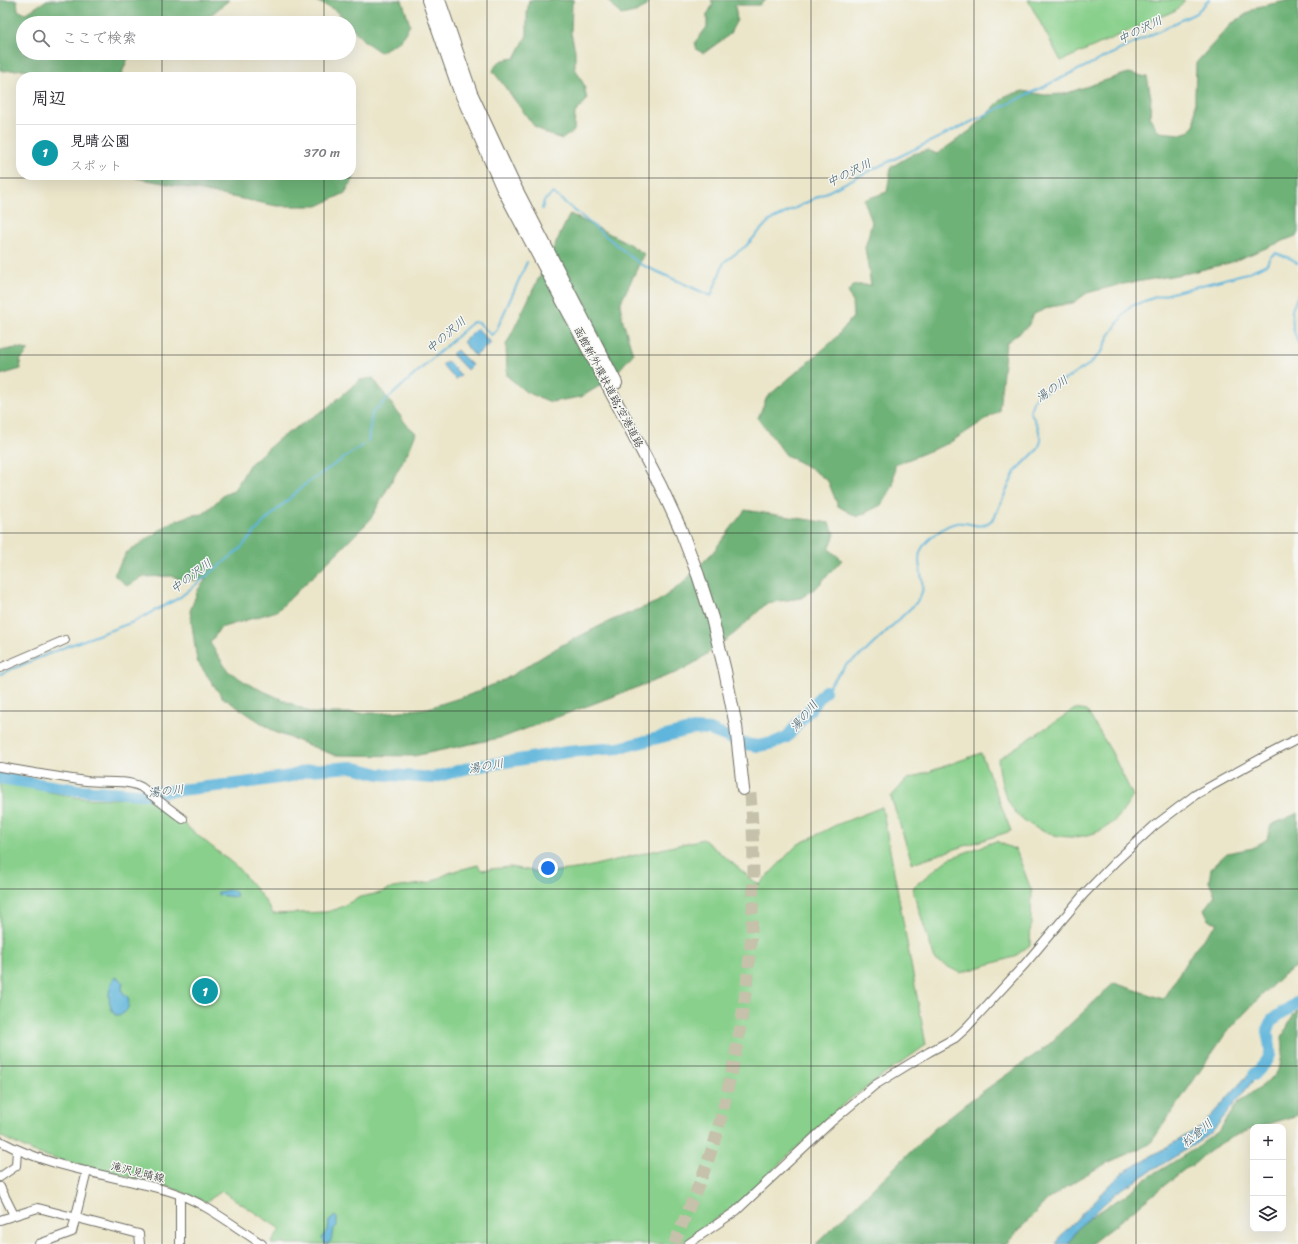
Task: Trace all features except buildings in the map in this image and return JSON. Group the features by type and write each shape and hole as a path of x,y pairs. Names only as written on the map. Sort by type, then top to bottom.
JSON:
{"highway":[{"name":"函館新外環状道路;空港道路","path":"428,0 459,89 502,187 660,485 680,528 698,575 712,618 739,726"},
{"name":"函館新外環状道路;空港道路","path":"439,0 471,93 512,181 570,292 645,442 685,527 703,572 731,670 743,754 746,789"}],"street":[{"path":"0,668 66,640"},
{"path":"688,1244 736,1211 855,1100 875,1085 955,1038 966,1028 1024,964 1084,894 1116,861 1154,826 1195,795 1298,740"},
{"path":"0,766 88,781 126,782 135,784 183,819"},
{"name":"滝沢見晴線","path":"0,1141 16,1150 42,1160 180,1195 205,1207 262,1244"},
{"path":"0,1177 16,1166 16,1150"},
{"path":"40,1244 72,1232 87,1171"},
{"path":"0,1187 14,1215"},
{"path":"180,1195 180,1244"},
{"path":"0,1220 38,1208 139,1234 140,1244"}],"green space":[{"path":"0,0 17,0 18,10 25,14 47,0 229,0 209,16 16,16 16,60 127,60 122,72 27,72 26,69 0,70"},
{"path":"314,0 402,0 410,25 400,41 380,52 364,41 356,32 356,16 342,16 337,11"},
{"path":"529,0 574,0 572,4 571,33 575,50 575,68 584,85 587,100 575,113 574,131 562,139 547,134 534,126 493,71 499,62 515,58 527,35"},
{"path":"607,0 648,0 647,6 635,12 621,15"},
{"path":"711,0 766,0 759,5 735,5 737,20 729,35 704,53 697,50 695,42 707,27 707,15 713,4"},
{"path":"1028,0 1185,0 1176,10 1061,61"},
{"path":"1291,0 1298,1 1298,235 1229,263 1188,273 1118,285 1087,293 1073,303 1050,307 1034,314 1028,326 1006,343 999,411 949,443 895,465 893,486 881,505 857,517 838,506 828,481 810,468 786,455 758,418 767,397 833,341 853,317 852,301 848,291 854,285 871,285 865,248 872,222 864,200 887,192 891,167 913,154 928,150 937,154 971,130 1005,96 1023,91 1044,95 1064,94 1128,73 1147,77 1151,97 1150,118 1159,132 1180,134 1190,131 1195,124 1196,63 1231,24 1257,7"},
{"path":"147,180 352,180 345,193 318,206 277,206"},
{"path":"570,214 626,242 644,254 620,304 623,321 633,354 611,379 581,397 551,402 526,392 507,376 506,345"},
{"path":"16,348 29,350 20,361 21,369 0,375 0,351"},
{"path":"373,378 406,424 416,433 410,448 370,520 277,611 220,628 210,643 228,671 250,685 312,713 383,713 428,708 469,695 504,680 560,646 610,621 657,602 682,584 713,552 745,510 829,523 835,534 829,549 842,560 817,587 801,598 767,603 735,633 696,662 678,672 504,737 414,756 334,755 275,732 222,697 197,661 190,611 198,590 206,579 184,581 172,576 142,577 128,586 114,575 126,553 172,522 192,515 203,514 224,495 233,491 249,465 280,438 327,408 360,380"},
{"path":"1075,709 1087,711 1111,751 1133,796 1119,816 1108,826 1088,835 1067,837 1047,833 1028,823 1017,814 1005,794 998,759"},
{"path":"981,753 1011,831 912,863 891,797 906,780"},
{"path":"0,782 80,798 113,799 149,796 237,867 264,899 273,914 326,912 337,909 360,897 380,893 393,888 429,883 451,872 478,865 481,870 510,867 544,873 583,868 703,839 759,885 797,845 836,825 882,807 926,1045 846,1102 732,1208 681,1244 271,1244 280,1229 222,1191 206,1202 167,1186 33,1152 0,1136"},
{"path":"1298,813 1298,965 1284,974 1226,1033 1150,1144 1107,1163 1078,1179 1047,1200 1006,1244 816,1244 935,1128 968,1102 1046,1047 1114,983 1163,999 1195,948 1218,923 1209,920 1204,909 1215,895 1209,882 1211,868 1227,853 1253,848 1267,839 1271,825"},
{"path":"996,841 1016,850 1032,892 1030,945 1014,957 960,973 935,960 912,888 948,859"},
{"path":"1298,1010 1298,1115 1269,1124 1250,1124 1250,1130 1235,1136 1208,1152 1091,1244 1068,1244 1086,1220 1219,1131 1238,1103 1274,1076 1280,1066 1283,1047 1282,1037 1294,1014"}],"water":[{"path":"477,328 491,343 475,356 463,342"},
{"path":"457,350 472,365 467,370 452,354"},
{"path":"447,361 461,375 455,379 442,365"},
{"path":"234,890 237,896 218,895 218,892"},
{"path":"115,977 120,979 123,983 123,993 128,997 129,1001 127,1010 119,1015 115,1015 112,1011 109,1001 110,986"},
{"path":"1268,1062 1211,1133 1117,1192 1080,1226 1068,1244 1056,1244 1065,1231 1122,1173 1201,1127 1245,1078"},
{"path":"335,1216 337,1218 337,1226 333,1231 331,1241 326,1244 322,1239 323,1235 328,1230 329,1221"}],"waterway":[{"name":"中の沢川","path":"542,209 544,201 553,193 640,264 711,296 724,262 746,246 768,222 857,177 1196,13 1209,0"},
{"name":"湯の川","path":"825,691 846,665 865,652 916,603 922,593 923,587 919,565 919,555 927,542 942,529 952,524 968,523 980,526 994,518 1015,472 1038,449 1041,441 1038,427 1030,411 1034,399 1090,364 1103,350 1109,336 1129,307 1153,298 1247,273 1267,264 1270,257 1276,253 1292,259 1298,264"},
{"name":"中の沢川","path":"368,441 372,413 473,322 479,323 491,335 496,331 527,262"},
{"name":"湯の川","path":"1298,295 1292,310 1293,328 1298,343"},
{"name":"中の沢川","path":"0,674 65,647 133,622 179,598 238,551 265,521 303,486 363,445"},
{"name":"湯の川","path":"0,778 77,790 142,794 244,783 291,776 310,770 352,767 379,774 432,778 468,768 567,752 619,748 693,729 710,730 745,744 758,746 773,743 787,737 825,691"},
{"name":"松倉川","path":"1254,1075 1270,1056 1267,1032 1273,1019 1298,1002"}],"tunnel":[{"path":"674,1244 711,1153 722,1113 740,1032 752,928 753,859 750,789"}],"place":[{"name":"見晴公園","path":"205,991"}]}
